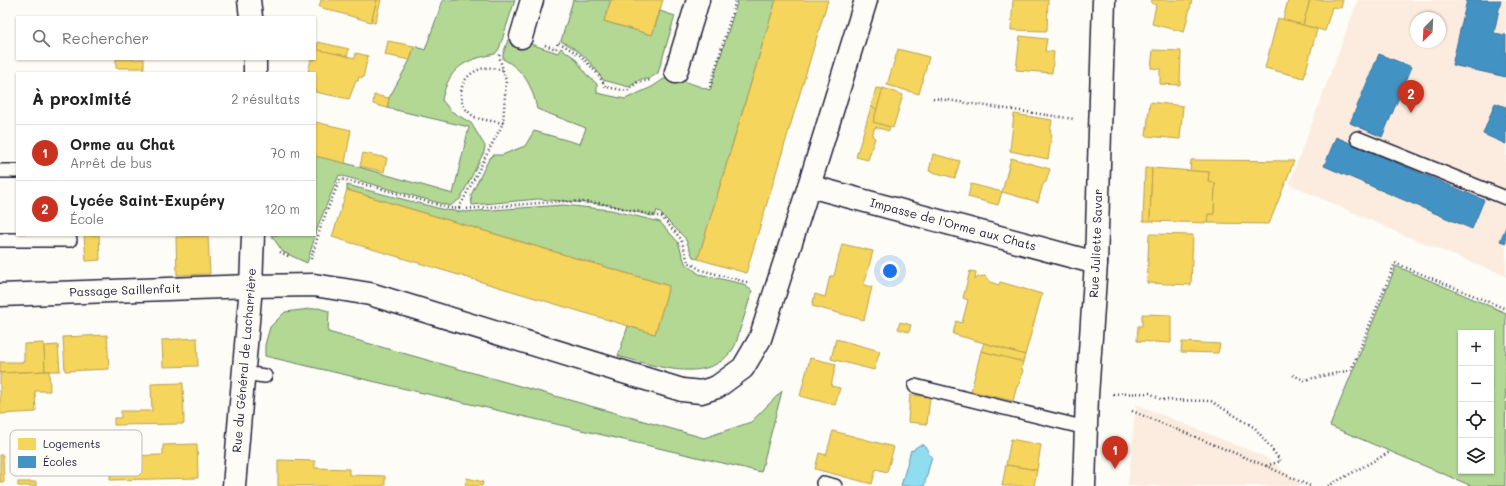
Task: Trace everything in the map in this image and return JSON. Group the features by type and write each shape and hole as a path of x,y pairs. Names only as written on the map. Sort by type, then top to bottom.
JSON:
{"street":[{"path":"249,0 251,16"},
{"path":"521,37 532,0"},
{"path":"676,72 698,0"},
{"name":"Passage Saillenfait","path":"0,295 314,285 370,294 682,390 701,392 718,387 743,368 760,339 866,0"},
{"name":"Rue Juliette Savar","path":"1084,486 1096,263 1104,0"},
{"path":"254,72 255,60"},
{"name":"Impasse de l'Orme aux Chats","path":"809,186 1096,263"},
{"name":"Rue du Général de Lacharrière","path":"234,486 253,236"}],"lane":[{"path":"1357,138 1506,198"},
{"path":"0,171 16,171"},
{"path":"0,240 70,240"},
{"path":"243,373 265,376"},
{"path":"915,386 1086,428"}],"path":[{"path":"710,86 736,0"},
{"path":"459,208 503,122 506,81 499,56 507,32 556,49 558,42 581,56 597,73 606,87 627,91 638,82 649,81 661,75 676,72"},
{"path":"503,70 485,68 469,74 460,89 462,104 474,117 503,122"},
{"path":"932,98 1100,123"},
{"path":"308,266 322,223 340,179 375,187 449,208 564,200 599,203 662,218 681,239 688,262 701,270 756,285"},
{"path":"1293,375 1304,380 1351,370 1395,263 1506,309"},
{"path":"1108,394 1150,394 1162,400 1211,401 1255,428 1281,461 1266,466"},
{"path":"1132,412 1266,466 1310,486"},
{"path":"1328,486 1390,452"}],"shaded area":[{"path":"1358,0 1506,0 1506,276 1408,237 1289,184"},
{"path":"1136,404 1265,457 1304,486 1128,486"}],"green space":[{"path":"443,0 515,0 499,49 495,54 466,62 454,73 445,89 442,100 451,111 471,123 485,146 484,152 460,199 450,206 339,175 316,233 316,156 453,194 469,127 387,108 389,98 410,60 414,46 425,50"},
{"path":"573,0 611,0 604,21 652,35 660,11 675,16 658,73 649,79 641,79 629,87 603,80 585,57 561,41"},
{"path":"738,0 776,0 698,259 693,257 685,238 657,210 655,217 611,205 538,199 472,205 471,195 489,159 493,155 502,155 525,146 534,131 580,144 586,128 537,109 530,86 522,74 503,59 503,54 509,37 558,53 561,48 575,58 586,74 597,84 597,93 625,99 652,87 664,79 675,78 710,90"},
{"path":"347,185 445,210 464,212 563,205 611,210 660,222 678,242 685,263 699,274 743,284 752,291 735,345 722,360 709,367 695,370 679,370 647,364 618,356 628,326 655,334 669,286 347,190"},
{"path":"272,236 315,236 307,263 283,252"},
{"path":"1396,266 1506,313 1505,486 1472,486 1330,426"},
{"path":"318,308 329,311 328,332 704,438 751,422 782,391 761,472 265,356 265,345 270,327 285,312"}],"water":[{"path":"920,445 924,445 928,449 929,455 932,456 924,486 901,486 911,450 913,451"}],"building: Logements":[{"path":"321,0 377,0 371,22 319,7"},
{"path":"377,0 381,0 375,23 371,22"},
{"path":"611,0 663,0 652,35 604,21"},
{"path":"776,0 828,0 746,273 698,259"},
{"path":"1013,0 1048,0 1047,31 1011,30"},
{"path":"1152,0 1192,0 1184,32 1152,24 1156,5 1151,3"},
{"path":"1288,0 1310,0 1303,25 1283,20"},
{"path":"1310,0 1343,0 1341,8 1332,7 1325,31 1303,25"},
{"path":"1278,18 1317,29 1304,78 1265,68"},
{"path":"1020,36 1047,39 1045,51 1054,52 1052,73 1016,70"},
{"path":"388,41 414,46 410,60 385,55"},
{"path":"318,42 349,49 347,56 317,50"},
{"path":"316,49 355,58 356,53 368,56 363,78 359,77 358,81 356,81 349,99 316,92 316,72 308,72 311,60 316,60"},
{"path":"898,49 929,57 919,94 887,85"},
{"path":"1153,50 1181,51 1180,85 1160,84 1160,69 1151,68"},
{"path":"116,60 144,60 144,68 116,68"},
{"path":"876,88 883,89 877,109 871,107"},
{"path":"883,88 903,95 893,128 873,122"},
{"path":"374,95 389,98 387,108 373,104"},
{"path":"1150,102 1183,106 1180,139 1146,136"},
{"path":"871,107 877,109 873,122 890,127 889,131 875,127 872,136 875,138 868,160 856,157"},
{"path":"1014,114 1052,120 1050,133 1052,134 1048,159 1010,151"},
{"path":"316,122 351,130 345,163 316,156"},
{"path":"363,153 387,158 384,172 360,166"},
{"path":"933,154 960,161 955,178 929,171"},
{"path":"1011,158 1050,169 1046,182 1043,184 1038,202 1002,192"},
{"path":"1191,160 1294,161 1269,224 1207,223 1208,214 1214,214 1215,183 1208,182 1209,172 1190,171"},
{"path":"1145,168 1152,168 1150,221 1143,221"},
{"path":"1152,168 1209,172 1208,182 1215,183 1214,214 1208,214 1207,223 1150,221"},
{"path":"971,184 1002,192 998,205 968,197"},
{"path":"347,190 669,286 655,334 332,237"},
{"path":"1149,234 1193,235 1191,285 1147,283"},
{"path":"84,236 99,236 100,260 86,261"},
{"path":"208,236 210,274 177,275 176,237"},
{"path":"842,244 873,251 864,285 872,287 864,320 812,306 815,294 825,297 830,276 834,276"},
{"path":"970,271 976,272 975,280 978,277 985,276 990,282 999,285 1000,282 1042,294 1025,355 953,334 956,321 962,323 968,300 963,298"},
{"path":"1142,314 1171,315 1171,343 1137,341 1138,326 1142,326"},
{"path":"900,322 911,325 909,332 898,329"},
{"path":"107,335 109,369 65,371 63,337"},
{"path":"197,338 198,366 163,367 162,340"},
{"path":"836,339 880,351 874,370 831,359"},
{"path":"1182,342 1220,344 1218,353 1181,352"},
{"path":"44,343 45,371 0,373 0,362 24,362 24,344"},
{"path":"984,343 1025,355 1023,362 981,351"},
{"path":"58,345 60,371 45,371 44,346"},
{"path":"981,351 1023,362 1021,369 1023,370 1019,386 1017,386 1013,401 971,391"},
{"path":"810,358 836,364 831,386 840,388 835,405 800,396"},
{"path":"49,371 50,391 35,391 36,412 0,414 0,373"},
{"path":"183,383 184,424 114,425 114,418 121,418 121,411 152,411 151,384"},
{"path":"910,395 930,397 927,424 908,422"},
{"path":"833,431 894,447 887,472 876,469 872,484 815,469 819,453 826,455"},
{"path":"1011,439 1041,445 1037,470 1006,465"},
{"path":"197,444 198,478 110,480 110,476 142,476 142,455 163,455 163,445"},
{"path":"0,455 3,455 4,482 0,482"},
{"path":"278,460 315,461 315,468 349,469 349,475 385,476 385,486 278,486"},
{"path":"1006,465 1037,470 1034,486 1002,486"},
{"path":"467,478 483,482 482,486 465,486"},
{"path":"18,482 36,482 36,486 18,486"}],"building: Écoles":[{"path":"1467,0 1501,0 1494,33 1506,35 1506,77 1452,65"},
{"path":"1379,54 1412,67 1382,137 1350,123"},
{"path":"1495,103 1506,107 1506,144 1483,134"},
{"path":"1336,137 1484,200 1472,229 1324,166"},
{"path":"1506,227 1506,243 1500,241"}],"place":[{"name":"Lycée Saint-Exupéry","path":"1411,113"},
{"name":"Orme au Chat","path":"1115,469"}]}
